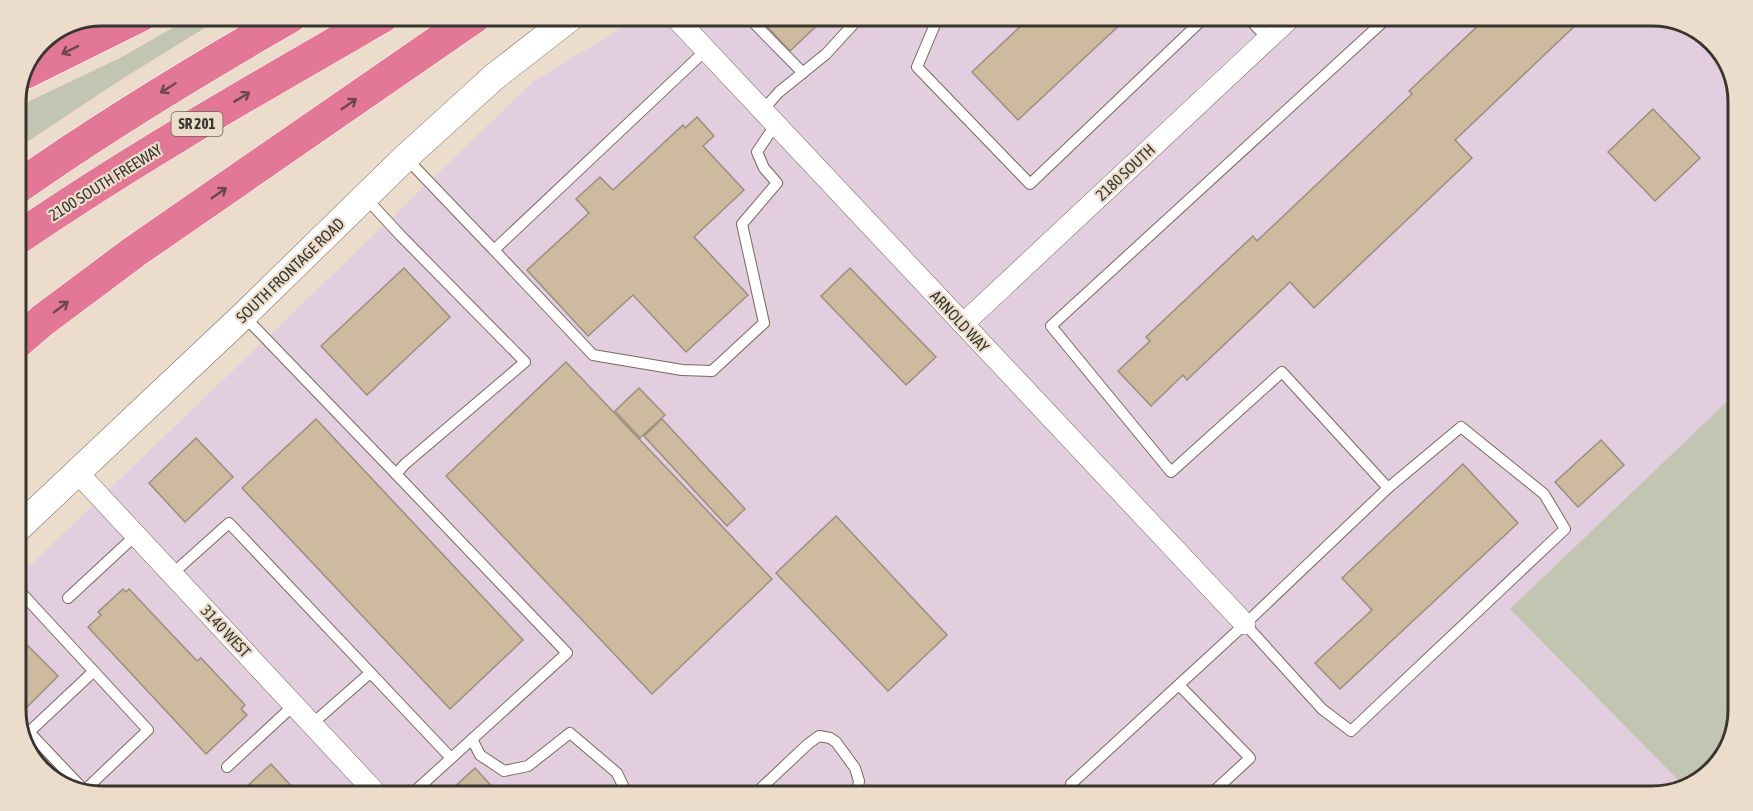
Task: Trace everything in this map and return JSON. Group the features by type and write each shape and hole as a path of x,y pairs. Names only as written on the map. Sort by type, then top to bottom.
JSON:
{"highway":[{"path":"33,69 121,25"},
{"name":"SR 201","path":"26,182 170,86 275,25"},
{"name":"2100 SOUTH FREEWAY","path":"26,233 199,123 368,25"},
{"path":"26,335 134,252 462,25"}],"street":[{"name":"SOUTH FRONTAGE ROAD","path":"26,521 406,158 494,77 562,25"},
{"name":"ARNOLD WAY","path":"682,25 1245,624"},
{"name":"2180 SOUTH","path":"963,324 1283,25"},
{"name":"3140 WEST","path":"77,472 369,786"}],"lane":[{"path":"756,25 803,73"},
{"path":"406,158 593,355 682,370 712,371 765,323 742,224 777,183 764,168 757,152 779,93 826,54 853,25"},
{"path":"935,25 917,66 1030,184 1197,25"},
{"path":"1255,25 1268,39"},
{"path":"1380,25 1051,326 1171,472 1282,372 1388,488"},
{"path":"494,250 705,50"},
{"path":"365,196 525,362 396,474"},
{"path":"244,315 567,653 420,786"},
{"path":"1073,786 1071,784 1245,624 1388,488 1461,427 1544,494 1565,529 1351,730 1322,709 1245,624"},
{"path":"172,574 229,524 451,758"},
{"path":"68,598 136,535"},
{"path":"26,598 148,730 90,784"},
{"path":"29,732 94,671"},
{"path":"312,724 370,673"},
{"path":"1179,685 1250,758 1220,786"},
{"path":"226,768 294,705"},
{"path":"472,739 480,755 504,771 528,766 570,734 617,773 623,786"},
{"path":"763,786 819,736 836,742 855,768 858,786"},
{"path":"32,741 76,781"}],"shaded area":[{"path":"627,25 1652,25 1681,31 1698,41 1712,55 1722,72 1727,97 1728,709 1722,739 1709,760 1694,773 1676,781 1652,786 101,786 72,780 59,773 38,752 27,724 26,569 534,81"}],"green space":[{"path":"178,25 209,25 26,143 26,103 122,57"},
{"path":"1727,401 1728,709 1722,739 1702,767 1678,780 1510,609"}],"building":[{"path":"766,25 818,25 790,51"},
{"path":"1022,25 1120,25 1018,120 972,72"},
{"path":"1479,25 1576,25 1455,140 1472,158 1314,308 1290,282 1187,380 1183,375 1151,406 1118,371 1150,341 1146,337 1253,236 1257,241 1412,94 1409,91"},
{"path":"1653,109 1700,158 1655,201 1608,152"},
{"path":"697,117 714,136 703,146 744,190 694,237 748,295 686,352 633,295 588,336 527,270 589,213 576,199 600,177 613,190 683,125 685,128"},
{"path":"404,268 450,317 367,395 321,346"},
{"path":"850,268 936,357 906,385 821,296"},
{"path":"566,362 772,579 652,694 446,476"},
{"path":"639,388 665,415 640,438 615,411"},
{"path":"316,419 523,640 450,709 242,488"},
{"path":"662,419 745,509 727,526 644,436"},
{"path":"196,438 233,477 185,522 149,483"},
{"path":"1601,440 1624,465 1578,507 1555,482"},
{"path":"1463,464 1518,523 1340,689 1315,663 1372,610 1342,578"},
{"path":"836,516 947,635 888,691 776,573"},
{"path":"123,589 126,592 129,589 197,661 201,658 245,705 241,709 247,715 206,754 88,627 101,615 98,612"},
{"path":"26,644 58,676 26,708"},
{"path":"271,764 291,786 247,786"},
{"path":"475,768 491,786 455,786"}]}
